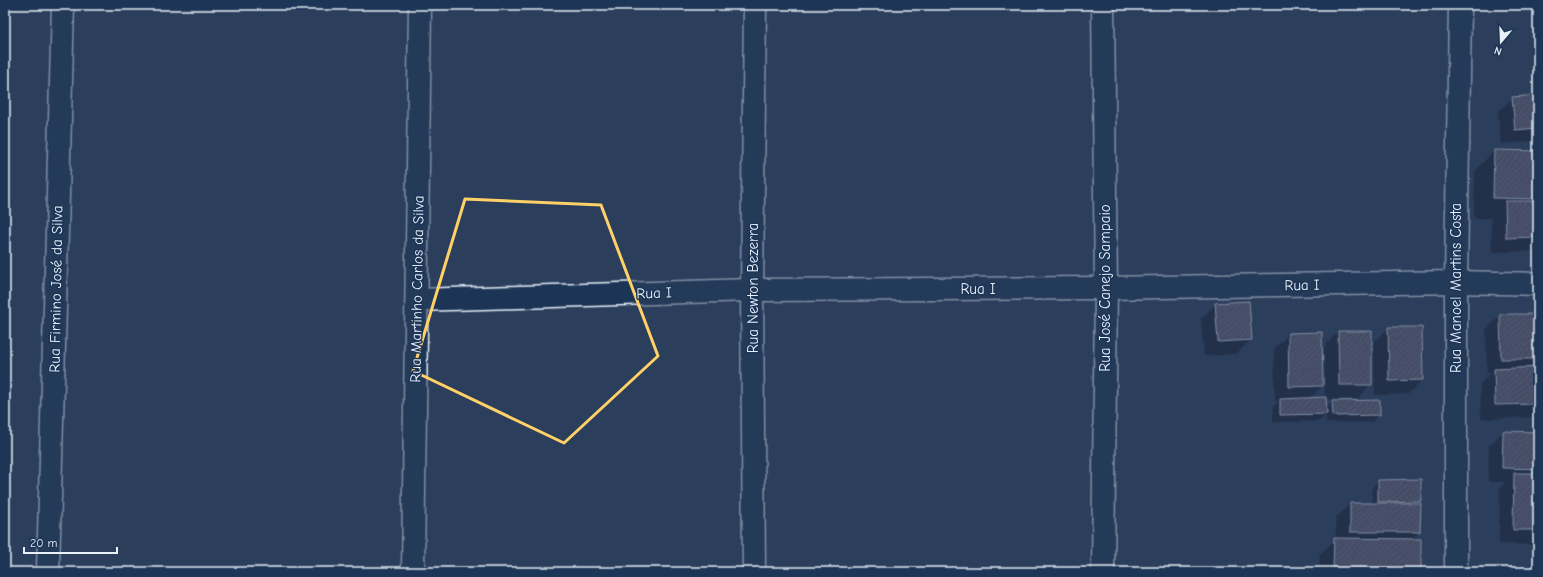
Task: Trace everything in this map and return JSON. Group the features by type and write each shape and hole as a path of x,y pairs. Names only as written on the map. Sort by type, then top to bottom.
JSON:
{"street":[{"name":"Rua Firmino José da Silva","path":"48,572 63,5"},
{"name":"Rua Martinho Carlos da Silva","path":"413,572 420,5"},
{"name":"Rua Newton Bezerra","path":"754,572 752,290 755,5"},
{"name":"Rua José Canejo Sampaio","path":"1103,5 1106,288 1103,572"},
{"name":"Rua Manoel Martins Costa","path":"1456,572 1456,282 1460,5"},
{"name":"Rua I","path":"417,300 752,290 1106,288 1456,282 1538,284"}],"highlighted area":[{"path":"465,199 601,205 658,356 564,443 413,371"}],"building":[{"path":"1538,95 1538,128 1515,130 1512,97"},
{"path":"1494,150 1538,151 1538,199 1493,198"},
{"path":"1505,201 1538,201 1538,237 1506,238"},
{"path":"1249,301 1252,340 1218,342 1215,303"},
{"path":"1500,314 1538,314 1538,359 1501,359"},
{"path":"1388,327 1422,327 1423,380 1389,381"},
{"path":"1338,331 1372,331 1372,385 1339,385"},
{"path":"1322,332 1323,386 1289,387 1288,333"},
{"path":"1538,367 1538,404 1495,405 1494,369"},
{"path":"1326,397 1327,414 1280,415 1280,399"},
{"path":"1380,400 1380,415 1333,416 1332,401"},
{"path":"1503,431 1538,432 1538,469 1502,468"},
{"path":"1514,473 1538,473 1538,530 1513,530"},
{"path":"1421,479 1421,501 1378,502 1378,480"},
{"path":"1350,503 1421,503 1420,532 1350,532"},
{"path":"1334,538 1421,539 1421,569 1333,568"}]}
